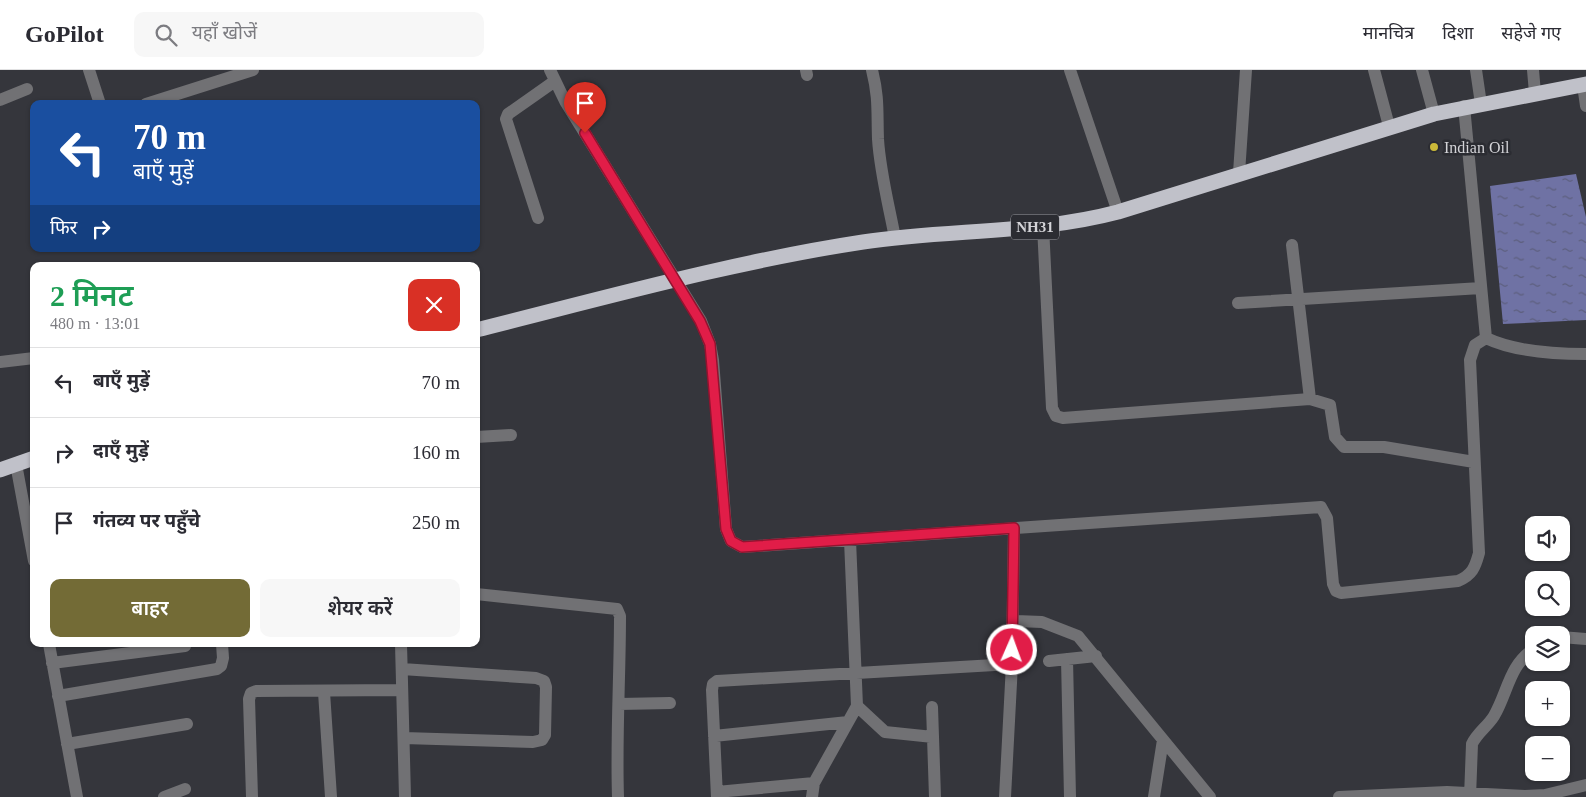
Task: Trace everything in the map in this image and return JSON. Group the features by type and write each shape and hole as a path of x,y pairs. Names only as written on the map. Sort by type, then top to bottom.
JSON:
{"highway":[{"name":"NH31","path":"480,329 675,280 782,256 895,238 1078,222 1118,212 1389,126 1464,106 1585,85"},
{"path":"0,470 30,459"}],"street":[{"path":"89,70 99,100"},
{"path":"159,100 253,70"},
{"path":"872,70 878,97 878,138 895,238"},
{"path":"1070,70 1118,212"},
{"path":"1239,173 1246,70"},
{"path":"1374,70 1389,126"},
{"path":"1422,70 1434,114"},
{"path":"1476,70 1480,104"},
{"path":"1533,70 1535,93"},
{"path":"538,218 506,119 508,114 552,75 565,101 700,321 710,344 726,529 731,541 742,547 1321,507 1327,518 1333,584 1336,590 1341,593 1458,581 1468,576 1475,568 1479,553 1470,360 1475,345 1486,338"},
{"path":"1585,85 1586,106"},
{"path":"0,100 27,89"},
{"path":"1464,106 1486,338"},
{"path":"1044,226 1052,408 1056,416 1063,418 1310,399 1330,405 1335,437 1344,447 1384,448 1474,462"},
{"path":"1292,245 1310,399"},
{"path":"1238,303 1482,288"},
{"path":"1486,338 1496,343 1564,354 1586,354"},
{"path":"0,362 30,358"},
{"path":"480,437 511,435"},
{"path":"16,464 30,539"},
{"path":"1005,797 1012,664 1014,528"},
{"path":"812,797 814,783 857,706 854,674 850,540"},
{"path":"480,594 617,609 620,616 620,704 616,733 618,797"},
{"path":"1013,621 1042,622 1078,636 1210,797"},
{"path":"1570,638 1586,639"},
{"path":"49,647 77,797"},
{"path":"52,663 178,647"},
{"path":"58,696 217,669 222,666 222,647"},
{"path":"401,647 405,797"},
{"path":"1050,662 1096,656"},
{"path":"1470,796 1472,744 1494,715 1515,667 1519,660 1525,656"},
{"path":"1067,659 1070,797"},
{"path":"814,783 717,794 713,684 717,681 1012,664"},
{"path":"402,669 536,678 544,681 546,687 545,735 542,740 533,742 404,738"},
{"path":"252,797 249,695 256,691 402,690"},
{"path":"324,692 331,797"},
{"path":"620,704 670,702"},
{"path":"857,706 886,732 933,737"},
{"path":"932,707 934,797"},
{"path":"714,736 848,722"},
{"path":"67,744 187,724"},
{"path":"1154,797 1163,740"},
{"path":"1338,797 1447,792 1470,796 1525,796 1545,795 1586,785"},
{"path":"164,797 185,790"}],"water":[{"path":"1576,174 1586,217 1586,320 1503,324 1490,186"}],"place":[{"name":"Indian Oil","path":"1434,147"}],"route":[{"path":"585,133 700,321 710,344 713,360 726,529 731,541 735,545 742,547 1014,528 1012,650"}]}
